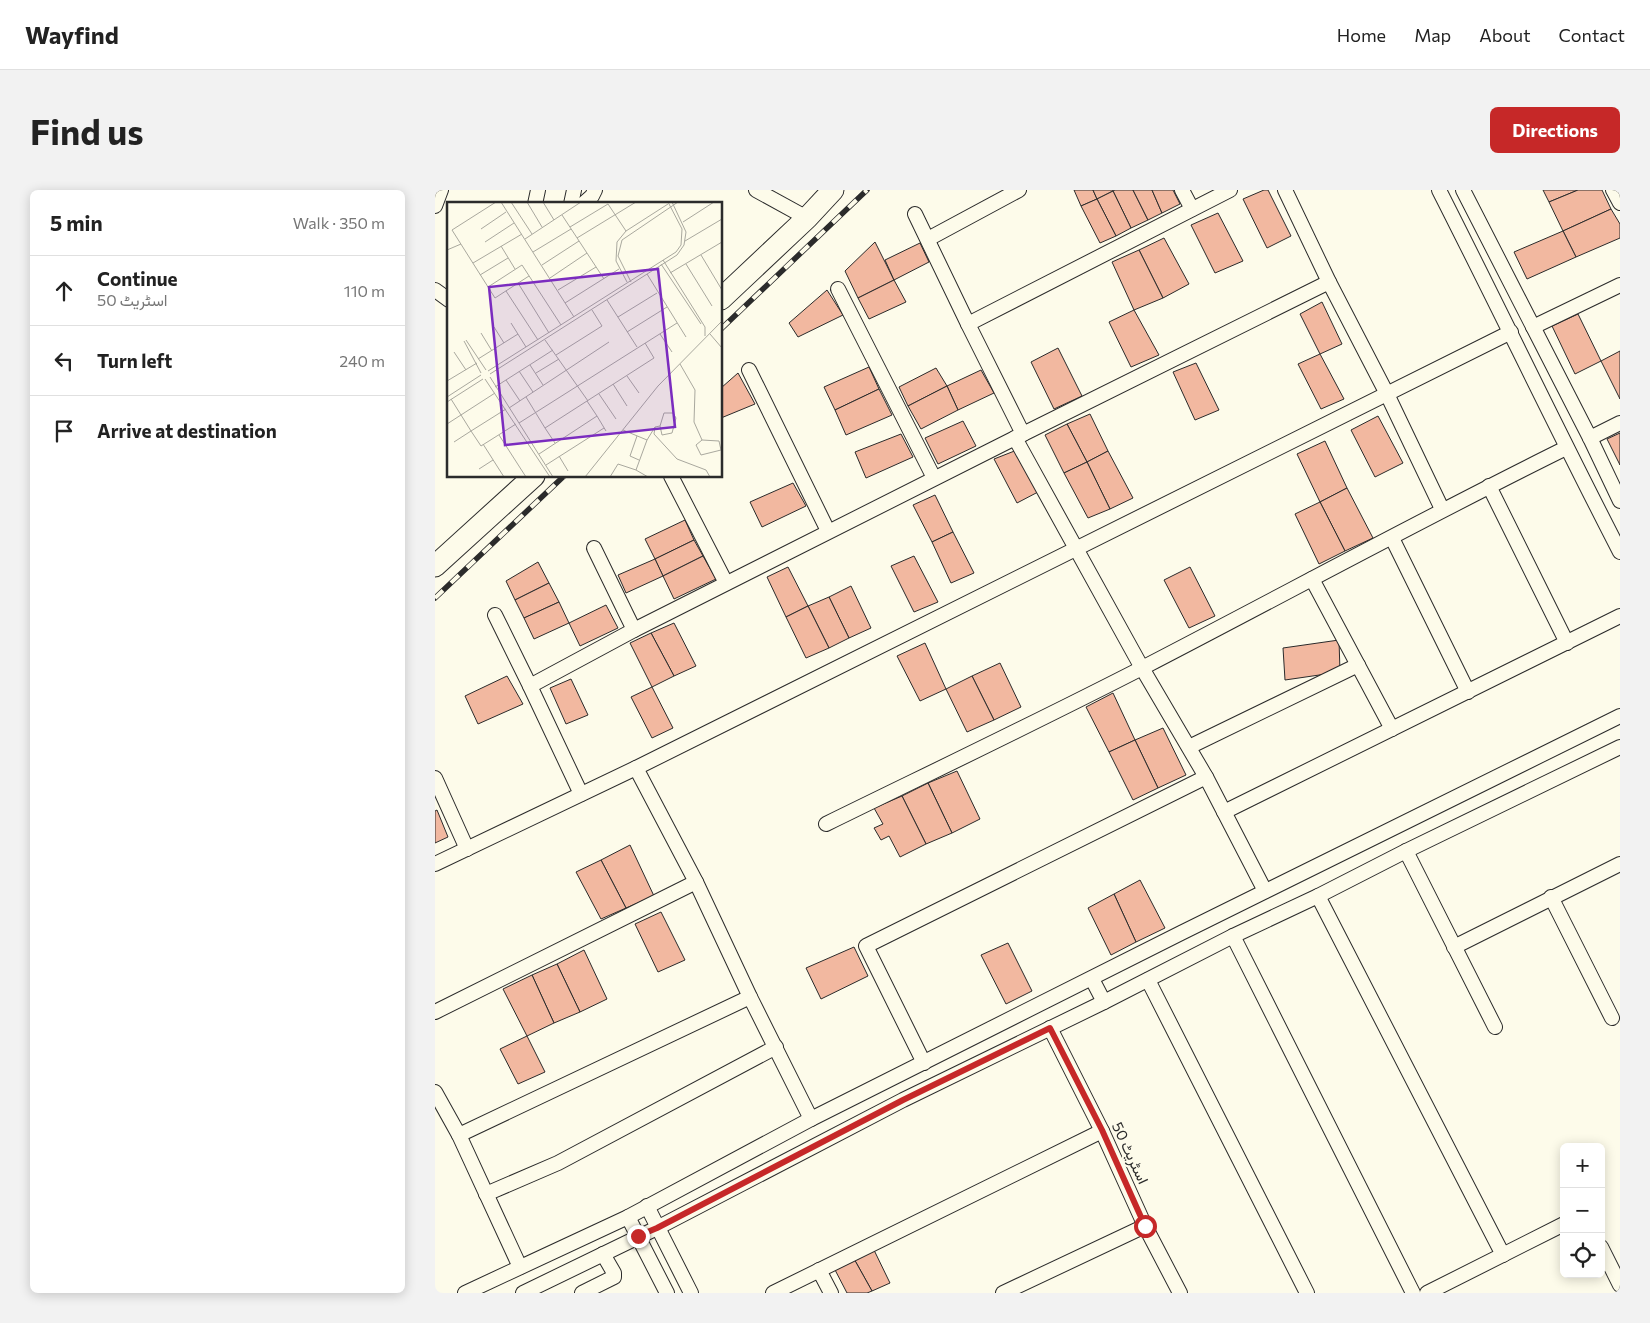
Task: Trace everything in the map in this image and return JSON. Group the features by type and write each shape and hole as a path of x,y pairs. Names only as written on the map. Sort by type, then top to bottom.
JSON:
{"highway":[{"path":"723,297 807,218 833,190"},
{"path":"435,566 524,479"}],"street":[{"path":"435,206 441,190"},
{"path":"585,202 595,190"},
{"path":"756,190 807,218"},
{"path":"1183,190 1192,209"},
{"path":"968,324 1230,190"},
{"path":"1285,190 1442,509"},
{"path":"1439,190 1511,332 1566,448 1620,552"},
{"path":"1463,190 1590,438 1620,501"},
{"path":"1613,190 1620,204"},
{"path":"928,239 1012,192"},
{"path":"915,214 1019,436 1076,550 1141,668 1206,777 1265,891"},
{"path":"530,686 726,583 1329,282"},
{"path":"1533,327 1620,285"},
{"path":"838,289 934,478"},
{"path":"435,290 447,299"},
{"path":"435,864 636,768 1511,332"},
{"path":"749,370 829,532"},
{"path":"1590,438 1620,424"},
{"path":"826,824 1141,668 1392,538 1442,509 1566,448"},
{"path":"672,478 726,583"},
{"path":"1489,486 1567,642"},
{"path":"1392,538 1468,692"},
{"path":"594,548 634,630"},
{"path":"1312,579 1392,729"},
{"path":"495,615 581,794"},
{"path":"1224,812 1620,616"},
{"path":"1189,747 1358,665"},
{"path":"465,1293 628,1216 811,1119 1265,891 1620,716"},
{"path":"523,1293 657,1228 903,1100 1620,747"},
{"path":"636,768 697,882 750,997 811,1119"},
{"path":"924,1063 866,946 1206,777"},
{"path":"435,778 467,849"},
{"path":"1406,851 1495,1027"},
{"path":"1453,947 1620,864"},
{"path":"435,1012 697,882"},
{"path":"1318,896 1503,1255"},
{"path":"1551,898 1612,1018"},
{"path":"1233,936 1413,1293"},
{"path":"1092,979 1104,1002"},
{"path":"1149,980 1307,1293"},
{"path":"459,1135 750,997"},
{"name":"اسٹریٹ 50","path":"1050,1028 1102,1130 1145,1226 1180,1293"},
{"path":"486,1194 558,1163 776,1048"},
{"path":"435,1092 459,1135 521,1267"},
{"path":"773,1293 1102,1130"},
{"path":"647,1206 691,1293"},
{"path":"628,1216 667,1293"},
{"path":"1003,1293 1145,1226"},
{"path":"1427,1293 1560,1226"},
{"path":"581,1293 614,1277 614,1273 603,1254"},
{"path":"1605,1255 1620,1285"},
{"path":"819,1270 831,1293"}],"building":[{"path":"1074,190 1093,190 1097,199 1081,206"},
{"path":"1093,190 1113,190 1113,191 1097,199"},
{"path":"1133,190 1148,220 1131,228 1113,191"},
{"path":"1133,190 1152,190 1162,213 1148,220"},
{"path":"1152,190 1173,190 1180,204 1162,213"},
{"path":"1268,190 1291,236 1267,248 1243,199"},
{"path":"1543,190 1578,190 1549,202"},
{"path":"1578,190 1602,190 1611,209 1563,231 1549,202"},
{"path":"1113,191 1131,228 1116,236 1097,199"},
{"path":"1097,199 1116,236 1100,243 1081,206"},
{"path":"1611,209 1620,224 1620,238 1576,257 1563,231"},
{"path":"1218,213 1243,261 1215,273 1191,225"},
{"path":"1563,231 1576,257 1527,279 1514,252"},
{"path":"1164,238 1189,284 1163,298 1139,250"},
{"path":"875,242 894,280 858,298 845,271"},
{"path":"920,243 929,262 894,280 885,260"},
{"path":"1139,250 1163,298 1134,310 1112,262"},
{"path":"894,280 906,302 869,319 858,298"},
{"path":"827,290 843,315 798,337 789,323"},
{"path":"1322,302 1342,344 1320,354 1300,314"},
{"path":"1134,310 1159,355 1131,367 1109,322"},
{"path":"1578,314 1601,361 1575,374 1552,326"},
{"path":"1058,348 1082,396 1054,409 1031,362"},
{"path":"1620,351 1620,399 1601,361"},
{"path":"1320,354 1344,399 1321,409 1298,364"},
{"path":"1196,363 1219,410 1195,420 1173,372"},
{"path":"869,367 879,389 835,410 824,387"},
{"path":"936,368 947,386 908,406 899,387"},
{"path":"981,370 994,393 958,410 947,386"},
{"path":"738,373 755,404 723,417 723,386"},
{"path":"947,386 958,410 921,429 908,406"},
{"path":"879,389 892,415 846,435 835,410"},
{"path":"1090,414 1108,451 1087,462 1067,424"},
{"path":"1378,416 1403,463 1375,477 1351,430"},
{"path":"963,421 976,446 938,464 925,438"},
{"path":"1067,424 1087,462 1064,473 1045,435"},
{"path":"1620,433 1620,465 1607,439"},
{"path":"901,434 913,457 866,478 855,452"},
{"path":"1325,441 1347,488 1320,502 1297,454"},
{"path":"1017,450 1038,492 1017,503 994,459"},
{"path":"1108,451 1133,498 1110,509 1087,462"},
{"path":"1087,462 1110,509 1088,518 1064,473"},
{"path":"793,483 806,506 762,527 750,502"},
{"path":"1347,488 1373,538 1345,551 1320,502"},
{"path":"935,495 953,532 932,542 913,505"},
{"path":"1320,502 1345,551 1319,564 1295,514"},
{"path":"685,520 694,540 655,559 645,539"},
{"path":"953,532 974,573 951,583 932,542"},
{"path":"694,540 703,556 663,576 655,559"},
{"path":"703,556 716,579 674,599 663,576"},
{"path":"914,556 938,602 914,612 891,566"},
{"path":"655,559 663,576 626,593 618,575"},
{"path":"538,562 549,583 515,600 506,581"},
{"path":"788,567 808,606 786,617 767,577"},
{"path":"1190,567 1215,616 1189,628 1164,580"},
{"path":"549,583 559,602 524,618 515,600"},
{"path":"851,586 871,628 849,638 829,597"},
{"path":"829,597 849,638 829,648 808,606"},
{"path":"559,602 569,623 534,639 524,618"},
{"path":"606,605 618,628 580,646 569,623"},
{"path":"808,606 829,648 806,658 786,617"},
{"path":"674,623 696,666 674,676 651,633"},
{"path":"651,633 674,676 652,687 630,643"},
{"path":"1339,640 1340,672 1285,680 1283,648"},
{"path":"925,643 946,689 920,701 897,656"},
{"path":"1000,663 1021,707 994,720 972,676"},
{"path":"507,676 523,704 478,724 465,696"},
{"path":"972,676 994,720 967,732 946,689"},
{"path":"571,679 588,715 566,724 550,688"},
{"path":"652,687 673,728 652,738 631,697"},
{"path":"1113,693 1135,740 1109,752 1086,707"},
{"path":"1163,728 1186,775 1158,788 1135,740"},
{"path":"1135,740 1158,788 1133,800 1109,752"},
{"path":"957,771 980,819 952,833 928,783"},
{"path":"928,783 952,833 926,844 902,796"},
{"path":"902,796 926,844 900,857 889,836 881,840 874,828 883,824 874,808"},
{"path":"437,810 448,837 435,843 435,811"},
{"path":"630,845 654,896 626,908 601,860"},
{"path":"601,860 626,908 601,919 576,872"},
{"path":"1140,880 1165,928 1136,942 1114,894"},
{"path":"1114,894 1136,942 1111,955 1088,908"},
{"path":"661,912 685,960 658,972 635,924"},
{"path":"1008,943 1032,991 1006,1004 981,955"},
{"path":"854,947 868,976 821,999 806,968"},
{"path":"584,950 607,999 580,1012 557,964"},
{"path":"557,964 580,1012 554,1023 532,975"},
{"path":"532,975 554,1023 527,1036 503,989"},
{"path":"527,1036 545,1072 518,1084 500,1049"},
{"path":"873,1248 890,1283 872,1291 853,1257"},
{"path":"853,1257 872,1291 867,1293 847,1293 833,1266"}],"railway":[{"path":"723,327 867,190"},
{"path":"435,598 562,478"}],"route":[{"path":"638,1236 657,1228 903,1100 1050,1028 1102,1130 1145,1226"}]}
